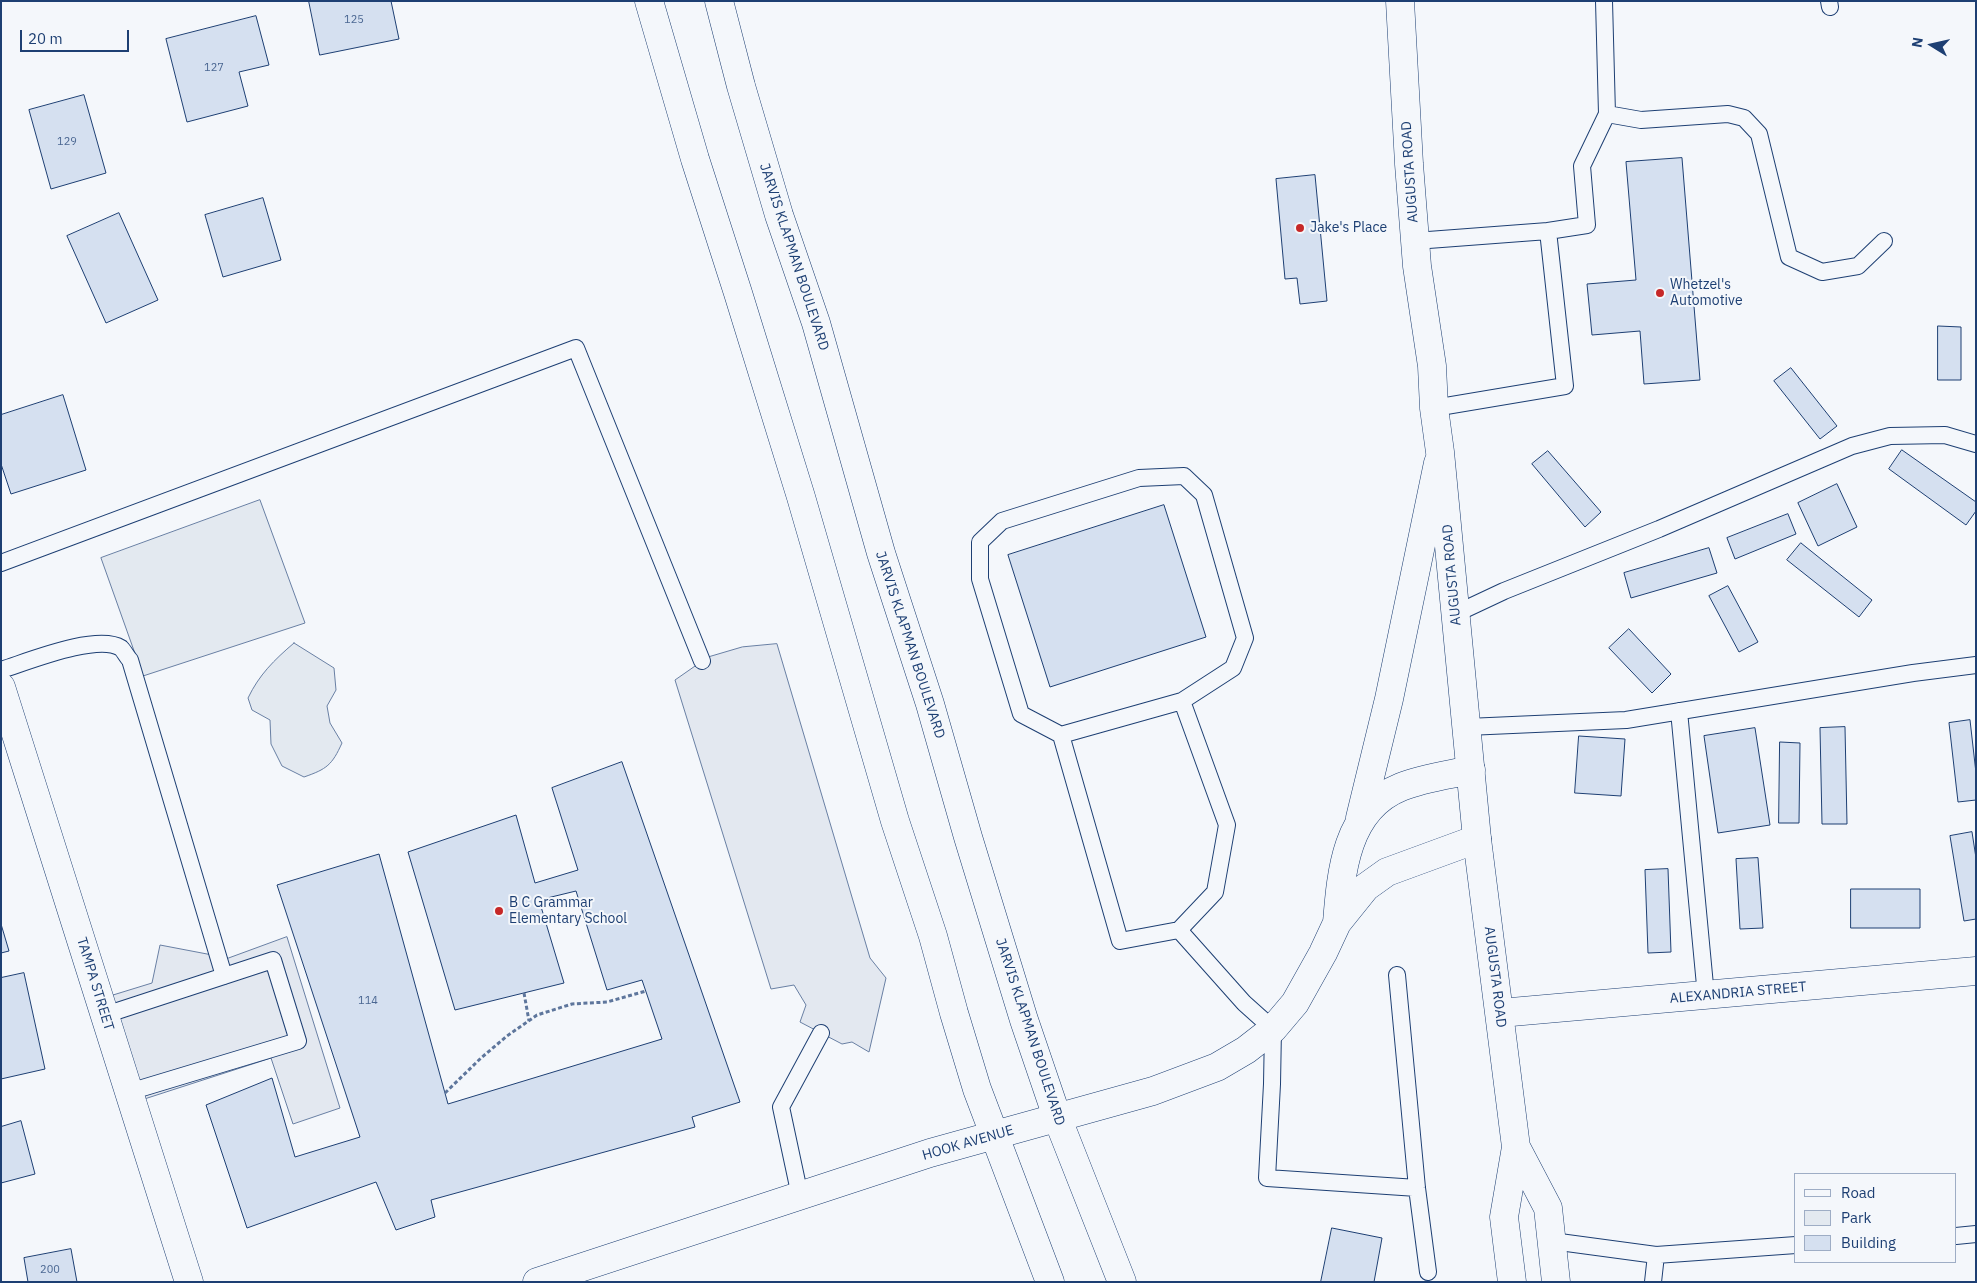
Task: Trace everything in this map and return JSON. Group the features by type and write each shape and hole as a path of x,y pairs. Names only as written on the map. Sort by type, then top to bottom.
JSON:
{"main road":[{"path":"649,1 695,159 801,497 895,820 933,936 977,1089 1050,1282"},
{"name":"JARVIS KLAPMAN BOULEVARD","path":"719,1 778,215 816,323 881,553 930,704 1024,1020 1057,1117 1122,1282"},
{"name":"AUGUSTA ROAD","path":"1400,1 1417,266 1432,366 1434,408 1440,452 1477,840 1516,1147 1504,1217 1512,1282"},
{"path":"1360,818 1389,699 1440,452"},
{"name":"TAMPA STREET","path":"1,687 188,1282"},
{"name":"HOOK AVENUE","path":"1337,924 1340,880 1350,841 1360,818 1377,801 1399,788 1420,781 1471,770"},
{"name":"HOOK AVENUE","path":"537,1282 930,1153 1153,1091 1216,1067 1246,1050 1272,1029 1295,1003 1324,953 1337,924 1366,887 1387,872 1477,840"},
{"name":"ALEXANDRIA STREET","path":"1500,1013 1976,971"},
{"name":"AUGUSTA ROAD","path":"1516,1147 1548,1208 1556,1282"}],"lane":[{"path":"1415,241 1548,231 1587,225 1582,166 1607,114 1604,1"},
{"path":"1607,114 1641,120 1728,114 1744,118 1759,134 1789,257 1822,272 1858,266 1884,241"},
{"path":"1434,408 1565,386 1548,231"},
{"path":"1,563 576,348 702,661"},
{"path":"1455,614 1504,591 1659,529 1852,446 1890,436 1936,435 1945,435 1976,444"},
{"path":"1184,476 1204,495 1245,638 1233,668 1182,701 1061,735 1021,714 980,580 980,542 1002,521 1139,478 1184,476"},
{"path":"1,670 76,646 104,643 121,648 130,660 224,976"},
{"path":"1467,727 1626,720 1913,673 1976,665"},
{"path":"1061,735 1120,941 1179,930 1215,892 1227,825 1182,701"},
{"path":"1679,711 1706,996"},
{"path":"1179,930 1244,1002 1272,1029 1272,1084 1266,1178 1418,1188"},
{"path":"105,1015 273,960 298,1041 129,1092"},
{"path":"1397,975 1428,1272"},
{"path":"800,1196 781,1107 821,1033"},
{"path":"1957,1236 1976,1234"},
{"path":"1552,1242 1656,1255 1794,1246"},
{"path":"1653,1282 1656,1255"}],"path":[{"path":"445,1093 481,1058 537,1015 572,1004 607,1002 646,990"},
{"path":"524,993 529,1021"}],"green space":[{"path":"260,500 305,623 143,676 101,558"},
{"path":"294,643 334,668 336,690 327,706 330,723 342,743 328,765 304,777 282,766 271,744 270,720 252,710 248,698 268,668"}],"shaded area":[{"path":"777,644 870,958 886,978 869,1052 852,1042 842,1044 800,1022 806,1005 794,985 771,989 675,680 708,657 742,647"},
{"path":"287,937 340,1108 293,1124 271,1058 132,1103 100,999 152,983 160,945 228,958"}],"building":[{"path":"309,1 391,1 399,39 320,55"},
{"path":"256,16 269,65 239,72 248,106 187,122 166,39"},
{"path":"84,95 106,173 51,189 29,110"},
{"path":"1682,158 1700,380 1644,384 1640,331 1592,335 1587,284 1636,280 1626,162"},
{"name":"Jake's Place","path":"1315,175 1327,301 1300,304 1297,278 1285,279 1276,179"},
{"path":"263,198 281,260 223,277 205,215"},
{"path":"119,213 158,300 106,323 67,236"},
{"path":"1938,326 1961,327 1961,380 1938,380"},
{"path":"1791,368 1837,426 1820,439 1774,381"},
{"path":"63,395 86,470 11,494 1,464 1,415"},
{"path":"1902,450 1976,502 1976,511 1966,525 1889,469"},
{"path":"1548,451 1601,512 1585,527 1532,464"},
{"path":"1837,484 1857,527 1818,546 1798,503"},
{"path":"1164,505 1206,637 1050,687 1008,555"},
{"path":"1788,514 1796,534 1735,559 1727,538"},
{"path":"1801,543 1872,600 1859,617 1787,560"},
{"path":"1709,548 1717,573 1631,598 1624,573"},
{"path":"1728,586 1758,642 1739,652 1709,596"},
{"path":"1629,629 1671,674 1652,693 1609,648"},
{"path":"1970,720 1976,773 1976,800 1958,802 1949,723"},
{"path":"1845,727 1847,824 1822,824 1820,728"},
{"path":"1755,728 1770,825 1718,833 1704,736"},
{"path":"1579,736 1625,739 1621,796 1575,793"},
{"path":"1780,742 1800,743 1799,823 1779,823"},
{"path":"622,762 740,1102 692,1117 695,1127 431,1200 435,1217 396,1230 376,1182 247,1228 206,1105 272,1078 295,1157 360,1137 277,885 379,854 448,1104 662,1039 642,980 607,990 576,891 539,900 564,983 455,1010 408,852 516,815 535,883 578,870 552,788"},
{"path":"1972,832 1976,858 1976,919 1964,921 1950,836"},
{"path":"1758,858 1763,928 1740,929 1736,859"},
{"path":"1668,869 1671,952 1648,953 1645,870"},
{"path":"1851,889 1920,889 1920,928 1851,928"},
{"path":"1,924 9,951 1,953"},
{"path":"24,973 45,1069 1,1079 1,978"},
{"path":"21,1121 35,1174 1,1183 1,1127"},
{"path":"1332,1228 1382,1238 1374,1282 1321,1282"},
{"path":"71,1249 77,1282 28,1282 24,1258"}],"place":[{"name":"Jake's Place","path":"1300,228"},
{"name":"Whetzel's Automotive","path":"1660,293"},
{"name":"B C Grammar Elementary School","path":"499,911"}]}
